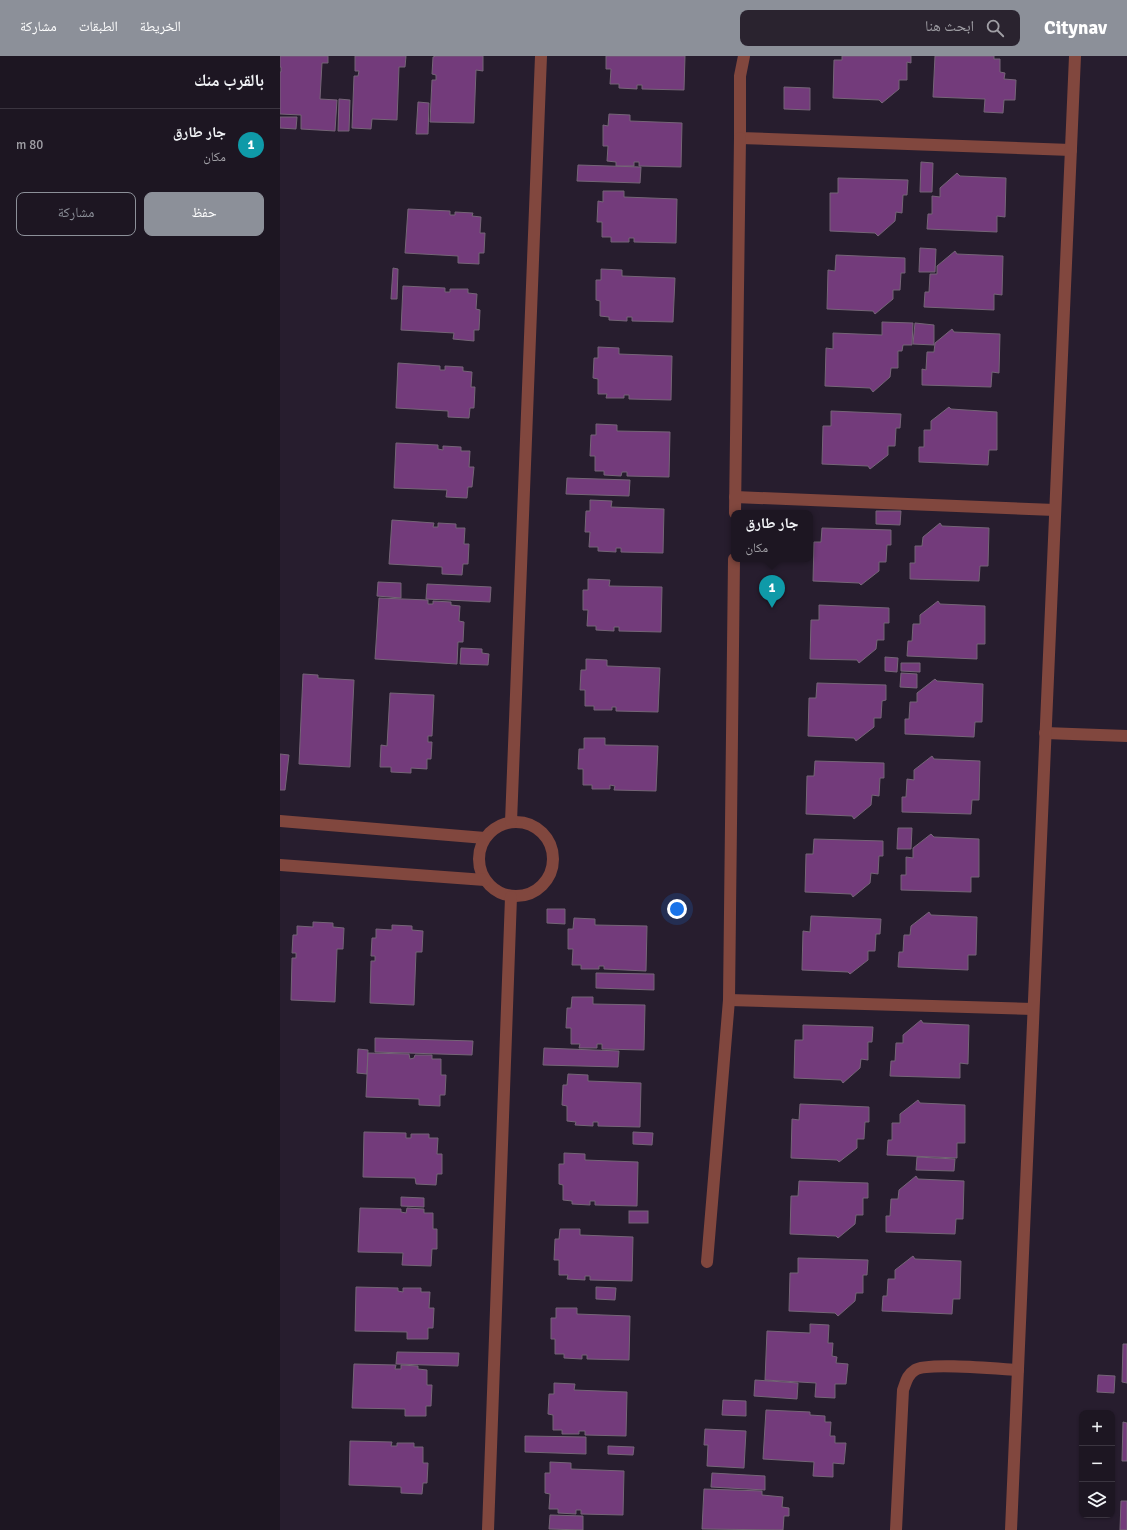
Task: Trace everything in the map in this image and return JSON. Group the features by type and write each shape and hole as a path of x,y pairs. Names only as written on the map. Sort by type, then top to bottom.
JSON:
{"street":[{"path":"511,822 541,56"},
{"path":"735,510 740,76 744,56"},
{"path":"1011,1530 1044,733 1075,56"},
{"path":"740,138 1070,150"},
{"path":"735,497 1054,510"},
{"path":"707,1262 729,1000 734,562"},
{"path":"1044,733 1127,736"},
{"path":"280,822 485,838"},
{"path":"511,822 526,823 540,831 550,844 554,859 550,875 540,887 527,895 511,897 496,891 485,880 479,867 479,852 485,838 495,828 511,822"},
{"path":"280,865 485,880"},
{"path":"488,1530 511,897"},
{"path":"729,1000 1033,1009"},
{"path":"896,1530 903,1390 908,1375 917,1369 931,1366 1018,1370"}],"building":[{"path":"280,56 328,56 328,63 322,63 320,99 337,100 335,131 301,129 301,115 280,114"},
{"path":"355,56 406,56 405,67 399,67 397,120 372,119 371,129 352,128 354,76 358,76 359,71 355,71"},
{"path":"483,56 483,71 476,70 474,123 430,122 432,80 436,80 436,75 432,74 433,57"},
{"path":"606,56 685,56 684,90 642,89 642,85 637,85 637,89 619,88 619,84 610,84 611,69 606,69"},
{"path":"842,56 911,56 911,63 907,62 907,80 899,80 899,89 882,103 879,100 833,98 834,60 842,60"},
{"path":"935,56 994,56 994,59 1000,59 1000,72 1005,73 1004,79 1016,80 1015,100 1004,100 1003,113 984,112 985,99 933,97"},
{"path":"784,87 810,88 810,110 784,109"},
{"path":"339,99 350,100 349,131 338,131"},
{"path":"418,102 429,103 428,134 416,134"},
{"path":"609,114 630,115 630,121 682,123 681,167 639,166 639,162 634,162 634,166 616,166 616,162 607,161 608,146 603,146 603,125 608,126"},
{"path":"280,117 297,117 296,129 280,128"},
{"path":"921,162 933,163 932,192 920,192"},
{"path":"578,165 641,167 640,183 577,181"},
{"path":"957,173 960,176 1006,178 1005,217 997,216 997,232 927,229 928,214 932,214 932,196 940,197 940,188"},
{"path":"838,178 908,180 907,195 903,195 902,213 896,212 895,221 878,236 875,233 830,231 830,193 838,193"},
{"path":"603,191 624,191 624,197 677,199 676,243 634,242 634,238 629,238 629,242 611,242 611,237 602,237 602,222 597,222 598,201 603,202"},
{"path":"408,209 450,211 450,215 455,215 455,212 473,213 472,216 481,217 480,233 485,233 484,253 479,253 479,264 458,263 458,256 405,253"},
{"path":"920,248 936,249 935,272 919,272"},
{"path":"955,251 957,254 1003,256 1002,295 994,294 994,310 924,307 925,292 929,292 930,274 937,274 937,266"},
{"path":"836,255 905,258 905,273 901,273 900,290 893,290 893,299 875,314 873,311 827,309 828,270 835,271"},
{"path":"393,268 398,269 397,299 391,299"},
{"path":"601,269 622,270 622,276 675,278 673,322 632,321 632,317 627,317 627,321 609,320 609,317 600,316 600,301 596,300 596,280 601,280"},
{"path":"403,286 445,288 445,292 450,292 450,289 468,289 468,293 477,294 476,309 480,310 479,330 474,330 474,341 453,339 454,333 401,330"},
{"path":"882,322 913,323 912,345 903,345 902,351 898,351 898,368 891,368 890,377 873,392 870,388 825,386 826,348 833,349 833,333 882,335"},
{"path":"915,323 934,325 934,345 913,344"},
{"path":"952,329 954,332 1000,334 999,373 992,372 991,387 922,385 922,369 926,370 927,352 934,352 935,343"},
{"path":"598,347 619,348 619,354 672,356 671,400 629,399 629,395 624,395 624,398 606,398 607,394 598,394 598,379 593,378 594,358 598,358"},
{"path":"398,363 440,366 440,370 445,370 445,366 463,367 463,371 472,372 471,387 475,387 474,408 470,408 469,418 448,417 448,411 396,408"},
{"path":"949,407 951,409 997,412 997,450 989,450 988,465 919,462 919,447 924,447 924,430 931,430 931,421"},
{"path":"831,411 901,414 900,428 896,428 895,446 888,446 888,455 870,469 868,466 822,464 823,426 831,426"},
{"path":"596,424 617,425 617,431 670,432 669,477 627,476 627,472 622,472 621,476 604,475 604,471 595,471 595,456 590,456 591,435 596,435"},
{"path":"396,443 438,445 438,449 443,450 443,446 461,447 461,451 470,451 469,467 474,467 472,487 468,487 467,498 446,497 447,490 394,488"},
{"path":"567,478 630,480 629,496 566,494"},
{"path":"590,500 612,501 611,507 664,509 663,553 621,552 621,548 616,548 616,552 598,551 598,547 589,547 590,532 585,532 586,511 590,511"},
{"path":"876,511 901,511 900,525 876,524"},
{"path":"392,520 434,523 433,527 438,527 438,523 456,524 456,528 465,528 464,544 469,544 468,564 463,564 462,575 442,574 442,567 389,564"},
{"path":"940,523 942,526 989,528 988,566 980,566 979,581 910,579 910,563 915,563 915,546 922,546 923,537"},
{"path":"822,528 891,530 891,545 887,545 886,562 879,562 879,571 861,585 859,583 813,581 814,542 821,542"},
{"path":"588,579 610,580 609,586 662,587 661,632 619,631 619,627 614,627 614,631 596,630 596,626 587,626 588,610 583,610 583,590 588,590"},
{"path":"378,582 401,583 401,598 377,596"},
{"path":"427,584 491,587 490,602 426,599"},
{"path":"379,598 428,600 428,604 433,604 433,601 451,602 451,605 460,606 459,621 464,622 463,642 458,642 457,664 375,659"},
{"path":"938,601 940,604 985,606 985,644 977,644 977,659 907,656 908,641 912,641 913,624 920,624 920,615"},
{"path":"819,605 889,608 889,623 884,623 884,640 877,640 876,649 859,663 857,660 810,659 811,620 819,620"},
{"path":"461,648 482,649 482,653 489,654 488,665 460,664"},
{"path":"885,657 898,658 897,672 885,671"},
{"path":"586,659 607,660 607,666 660,668 658,712 616,711 616,707 612,707 612,710 594,710 594,706 585,706 585,690 580,690 581,670 586,670"},
{"path":"901,663 920,663 920,672 901,671"},
{"path":"901,673 917,674 917,688 900,687"},
{"path":"303,674 318,675 318,678 354,680 350,767 299,764"},
{"path":"935,679 937,681 983,684 982,722 975,722 974,737 905,734 905,719 909,719 910,702 917,702 917,693"},
{"path":"817,683 886,685 886,700 882,701 881,718 874,718 874,727 856,741 854,738 808,736 809,698 816,698"},
{"path":"390,693 434,695 432,736 428,736 428,742 432,742 431,759 427,759 427,769 411,768 411,773 391,772 391,767 380,767 381,745 387,746"},
{"path":"584,738 605,738 605,745 658,746 656,791 614,790 615,786 610,785 610,789 592,789 592,785 583,785 583,769 578,769 579,749 584,749"},
{"path":"280,754 289,755 285,790 280,790"},
{"path":"932,756 934,759 980,761 979,800 972,800 971,814 902,812 902,797 906,797 907,779 914,780 914,770"},
{"path":"815,761 884,763 884,778 880,778 879,796 872,795 871,805 854,819 852,816 806,814 807,776 814,776"},
{"path":"898,828 912,828 911,849 897,849"},
{"path":"931,834 934,837 979,839 979,877 971,877 971,892 901,890 901,875 906,875 906,857 913,858 913,848"},
{"path":"814,839 883,841 883,856 879,856 878,874 871,873 870,883 853,897 851,894 805,892 806,854 813,854"},
{"path":"547,909 565,909 565,924 547,923"},
{"path":"929,912 931,915 977,917 976,955 968,955 968,970 898,967 899,952 903,952 904,935 910,935 911,926"},
{"path":"811,916 881,919 880,934 876,934 875,951 868,951 868,960 850,974 848,972 802,970 803,931 810,932"},
{"path":"574,918 595,919 595,925 647,926 646,971 604,969 604,966 599,966 599,969 581,969 581,965 572,965 573,949 568,949 568,929 573,929"},
{"path":"313,922 333,923 333,927 344,928 343,949 337,949 335,1002 291,1000 292,958 296,958 296,953 292,953 293,935 297,935 297,926 313,927"},
{"path":"392,925 412,926 412,930 423,931 422,952 416,952 414,1005 370,1003 371,961 375,961 375,956 371,956 372,938 376,938 376,929 392,930"},
{"path":"596,973 654,974 654,990 596,988"},
{"path":"572,997 593,997 593,1004 645,1005 644,1050 602,1049 602,1044 597,1044 597,1048 579,1048 580,1044 571,1044 571,1028 566,1028 567,1008 571,1008"},
{"path":"921,1020 923,1023 969,1025 968,1064 960,1063 960,1078 890,1076 891,1061 895,1061 896,1043 903,1043 903,1035"},
{"path":"803,1025 873,1027 872,1042 868,1042 868,1060 861,1059 860,1068 843,1083 841,1080 794,1078 795,1040 803,1040"},
{"path":"375,1038 473,1041 472,1055 375,1052"},
{"path":"544,1048 619,1051 618,1067 543,1065"},
{"path":"358,1049 368,1050 367,1074 357,1073"},
{"path":"368,1053 409,1054 410,1059 414,1058 415,1055 432,1055 432,1059 441,1059 441,1075 446,1075 445,1095 440,1095 440,1106 419,1105 419,1099 366,1097"},
{"path":"568,1074 588,1075 588,1081 641,1083 640,1127 598,1126 598,1122 593,1122 593,1126 575,1125 576,1122 567,1121 567,1106 562,1105 563,1085 567,1085"},
{"path":"918,1100 920,1103 965,1105 965,1143 957,1143 957,1158 887,1155 888,1140 892,1140 892,1123 900,1123 900,1114"},
{"path":"800,1104 869,1107 869,1122 865,1122 864,1139 857,1139 857,1148 839,1162 837,1160 791,1158 792,1119 799,1120"},
{"path":"364,1132 406,1133 406,1138 411,1138 411,1134 429,1134 429,1138 438,1138 437,1154 442,1154 442,1174 437,1174 436,1185 416,1184 415,1178 363,1177"},
{"path":"633,1132 653,1133 652,1145 633,1144"},
{"path":"564,1153 585,1154 585,1160 638,1162 637,1206 595,1205 595,1201 590,1201 590,1205 572,1204 572,1201 563,1200 563,1185 559,1184 559,1164 564,1164"},
{"path":"917,1157 955,1159 954,1171 916,1170"},
{"path":"916,1176 918,1179 964,1181 963,1219 956,1219 955,1234 886,1232 886,1216 890,1216 891,1199 898,1199 899,1190"},
{"path":"799,1181 868,1183 868,1198 863,1198 863,1215 856,1215 855,1224 838,1238 836,1236 790,1234 791,1196 798,1196"},
{"path":"401,1197 424,1198 424,1207 401,1206"},
{"path":"360,1208 401,1209 401,1212 406,1213 407,1208 424,1209 424,1213 433,1213 433,1229 437,1229 437,1249 432,1249 431,1266 402,1265 403,1253 358,1252"},
{"path":"629,1211 648,1211 648,1223 629,1223"},
{"path":"560,1229 580,1229 580,1235 633,1237 632,1281 590,1280 590,1276 585,1276 585,1280 567,1279 568,1275 559,1275 559,1260 554,1260 555,1239 559,1239"},
{"path":"913,1256 915,1259 961,1261 960,1299 953,1299 952,1314 882,1311 883,1296 887,1296 888,1279 895,1279 895,1270"},
{"path":"798,1258 868,1260 867,1275 863,1275 863,1293 856,1293 855,1301 838,1316 835,1313 789,1311 790,1273 798,1273"},
{"path":"356,1287 398,1288 398,1291 403,1292 403,1288 421,1288 421,1292 430,1292 429,1308 434,1308 433,1328 428,1328 428,1339 407,1339 407,1332 355,1331"},
{"path":"596,1287 616,1288 615,1300 596,1299"},
{"path":"556,1308 577,1308 577,1314 630,1316 629,1360 587,1359 587,1355 582,1355 582,1359 564,1358 564,1354 555,1354 555,1339 551,1339 551,1318 556,1318"},
{"path":"810,1324 829,1325 828,1343 833,1343 832,1356 837,1357 836,1363 848,1364 846,1384 835,1384 835,1398 815,1397 816,1383 765,1380 767,1331 810,1333"},
{"path":"1123,1344 1127,1344 1127,1383 1122,1382"},
{"path":"397,1352 459,1353 458,1366 396,1364"},
{"path":"354,1364 396,1365 395,1369 401,1369 401,1365 418,1366 418,1369 427,1370 427,1385 432,1385 431,1406 426,1406 426,1416 405,1416 405,1409 352,1408"},
{"path":"1098,1375 1115,1376 1114,1393 1097,1392"},
{"path":"755,1380 798,1383 797,1399 754,1396"},
{"path":"554,1383 575,1384 574,1390 627,1392 626,1436 585,1435 585,1431 579,1431 579,1434 562,1434 562,1430 553,1430 553,1415 548,1414 549,1394 554,1394"},
{"path":"723,1400 746,1401 746,1416 722,1415"},
{"path":"766,1410 810,1412 810,1415 825,1416 825,1422 831,1422 830,1436 835,1436 835,1443 846,1443 844,1464 833,1463 833,1477 813,1476 814,1462 763,1459"},
{"path":"1123,1422 1127,1423 1127,1461 1122,1461"},
{"path":"705,1429 746,1431 744,1468 707,1466 708,1445 704,1445"},
{"path":"525,1436 586,1437 586,1454 525,1452"},
{"path":"350,1441 392,1442 391,1446 397,1446 397,1443 414,1443 414,1447 423,1447 423,1463 428,1463 427,1483 423,1483 422,1494 401,1493 401,1487 349,1485"},
{"path":"608,1446 634,1447 633,1455 608,1454"},
{"path":"550,1462 571,1463 571,1469 624,1471 623,1515 581,1514 581,1510 576,1510 576,1514 558,1513 558,1509 549,1509 550,1494 545,1493 545,1473 550,1473"},
{"path":"712,1473 765,1476 765,1490 711,1487"},
{"path":"704,1489 762,1491 762,1495 783,1497 782,1507 789,1508 789,1516 784,1516 783,1530 702,1529"},
{"path":"1121,1501 1127,1501 1127,1530 1120,1530"},
{"path":"550,1515 583,1516 583,1530 549,1529"}],"place":[{"name":"جار طارق","path":"772,608"}]}
